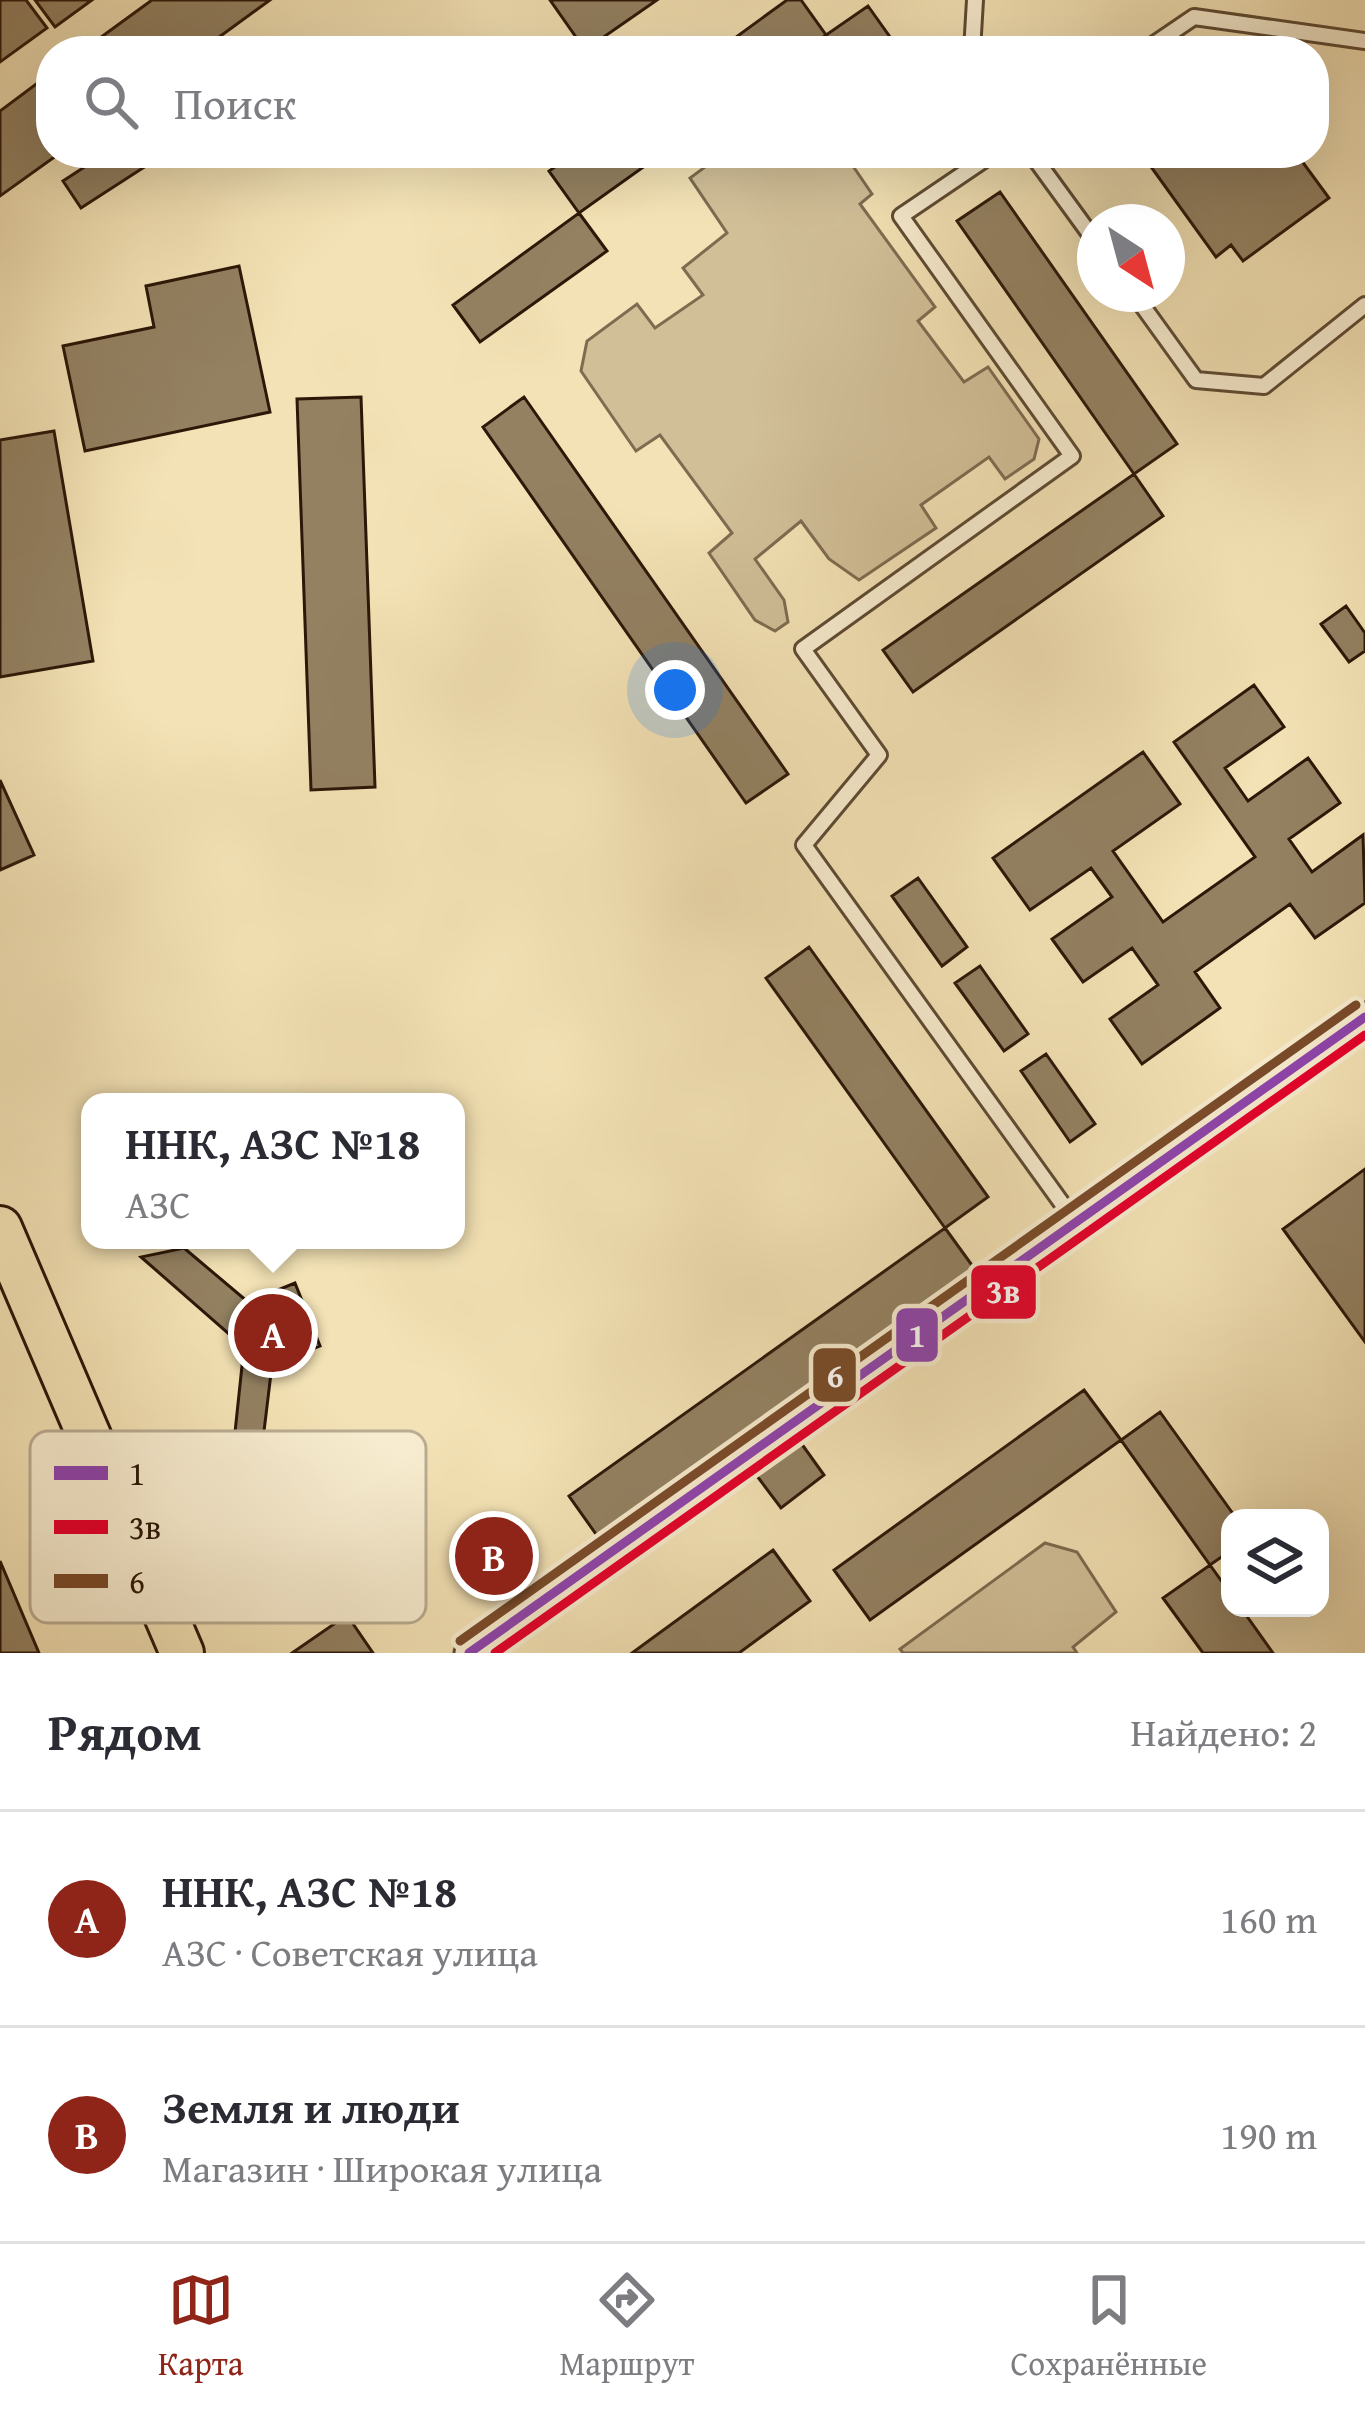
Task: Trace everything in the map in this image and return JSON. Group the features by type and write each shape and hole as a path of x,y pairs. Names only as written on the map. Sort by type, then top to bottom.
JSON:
{"main road":[{"path":"0,1228 87,1431"},
{"path":"169,1623 182,1653"}],"street":[{"path":"469,1653 1365,1017"}],"lane":[{"path":"973,36 975,0"},
{"path":"1166,36 1194,17 1365,41"},
{"path":"972,168 901,216 1072,456 803,649 879,755 804,845 1076,1223"},
{"path":"1041,168 1077,217"},
{"path":"1147,312 1196,380 1264,386 1365,305"}],"shaded area":[{"path":"704,168 854,168 872,194 860,204 935,307 918,321 964,382 988,367 1039,439 1034,459 1005,479 989,457 921,505 936,528 859,580 829,559 801,521 755,559 784,600 788,622 775,631 755,620 709,553 732,533 660,435 636,451 581,371 587,341 637,304 655,328 703,295 683,268 727,233 690,178"},
{"path":"1045,1543 1077,1552 1116,1612 1073,1647 1077,1653 903,1653 900,1649"}],"building":[{"path":"0,0 26,0 47,28 0,62"},
{"path":"35,0 92,0 55,27"},
{"path":"152,0 270,0 221,36 103,36"},
{"path":"550,0 657,0 605,36 575,36"},
{"path":"787,0 801,0 826,35 825,36 738,36"},
{"path":"868,6 889,36 827,36"},
{"path":"36,84 39,168 0,196 0,111"},
{"path":"83,168 143,168 81,208 63,181"},
{"path":"553,168 642,168 579,213 549,171"},
{"path":"1152,168 1307,168 1329,198 1243,261 1231,245 1216,257 1185,214 1185,204 1178,204"},
{"path":"1000,192 1077,302 1077,312 1084,312 1177,444 1134,474 957,221"},
{"path":"579,213 607,251 480,342 453,305"},
{"path":"239,266 270,412 85,451 63,346 154,327 146,286"},
{"path":"361,397 375,787 311,790 297,399"},
{"path":"524,397 788,774 746,803 483,427"},
{"path":"54,431 93,661 0,677 0,440"},
{"path":"1134,474 1163,516 913,692 883,650"},
{"path":"1346,606 1365,633 1365,651 1349,662 1321,624"},
{"path":"1254,685 1284,727 1225,768 1248,801 1308,758 1340,803 1289,839 1312,872 1363,835 1365,903 1315,938 1290,904 1195,972 1220,1008 1142,1064 1110,1019 1158,985 1132,948 1083,982 1052,939 1112,897 1091,868 1030,910 993,858 1143,752 1180,804 1113,851 1163,922 1255,857 1174,742"},
{"path":"0,780 34,855 0,870"},
{"path":"918,878 967,947 942,966 892,896"},
{"path":"809,947 988,1197 945,1228 766,978"},
{"path":"980,966 1028,1034 1004,1051 955,983"},
{"path":"1046,1054 1095,1124 1070,1142 1021,1071"},
{"path":"1365,1169 1365,1342 1283,1229"},
{"path":"945,1228 974,1268 598,1537 569,1496"},
{"path":"185,1249 248,1302 272,1365 264,1431 235,1431 244,1347 141,1257"},
{"path":"295,1283 320,1346 272,1365 248,1302"},
{"path":"1084,1390 1121,1440 870,1620 834,1570"},
{"path":"1160,1412 1230,1509 1221,1509 1221,1557 1210,1565 1121,1440"},
{"path":"801,1443 824,1475 781,1508 757,1476"},
{"path":"506,1516 536,1559 482,1597 452,1554"},
{"path":"773,1550 810,1601 739,1653 632,1653"},
{"path":"0,1561 39,1653 0,1653"},
{"path":"1210,1565 1221,1580 1221,1617 1247,1617 1273,1653 1203,1653 1163,1598"},
{"path":"335,1623 352,1623 373,1653 292,1653"}],"transit line":[{"name":"6","path":"460,1641 1356,1005"},
{"name":"1","path":"469,1653 1365,1017"},
{"name":"3в","path":"495,1653 1365,1035"}],"place":[{"name":"ННК, АЗС №18","path":"273,1333"},
{"name":"Земля и люди","path":"494,1556"}]}
